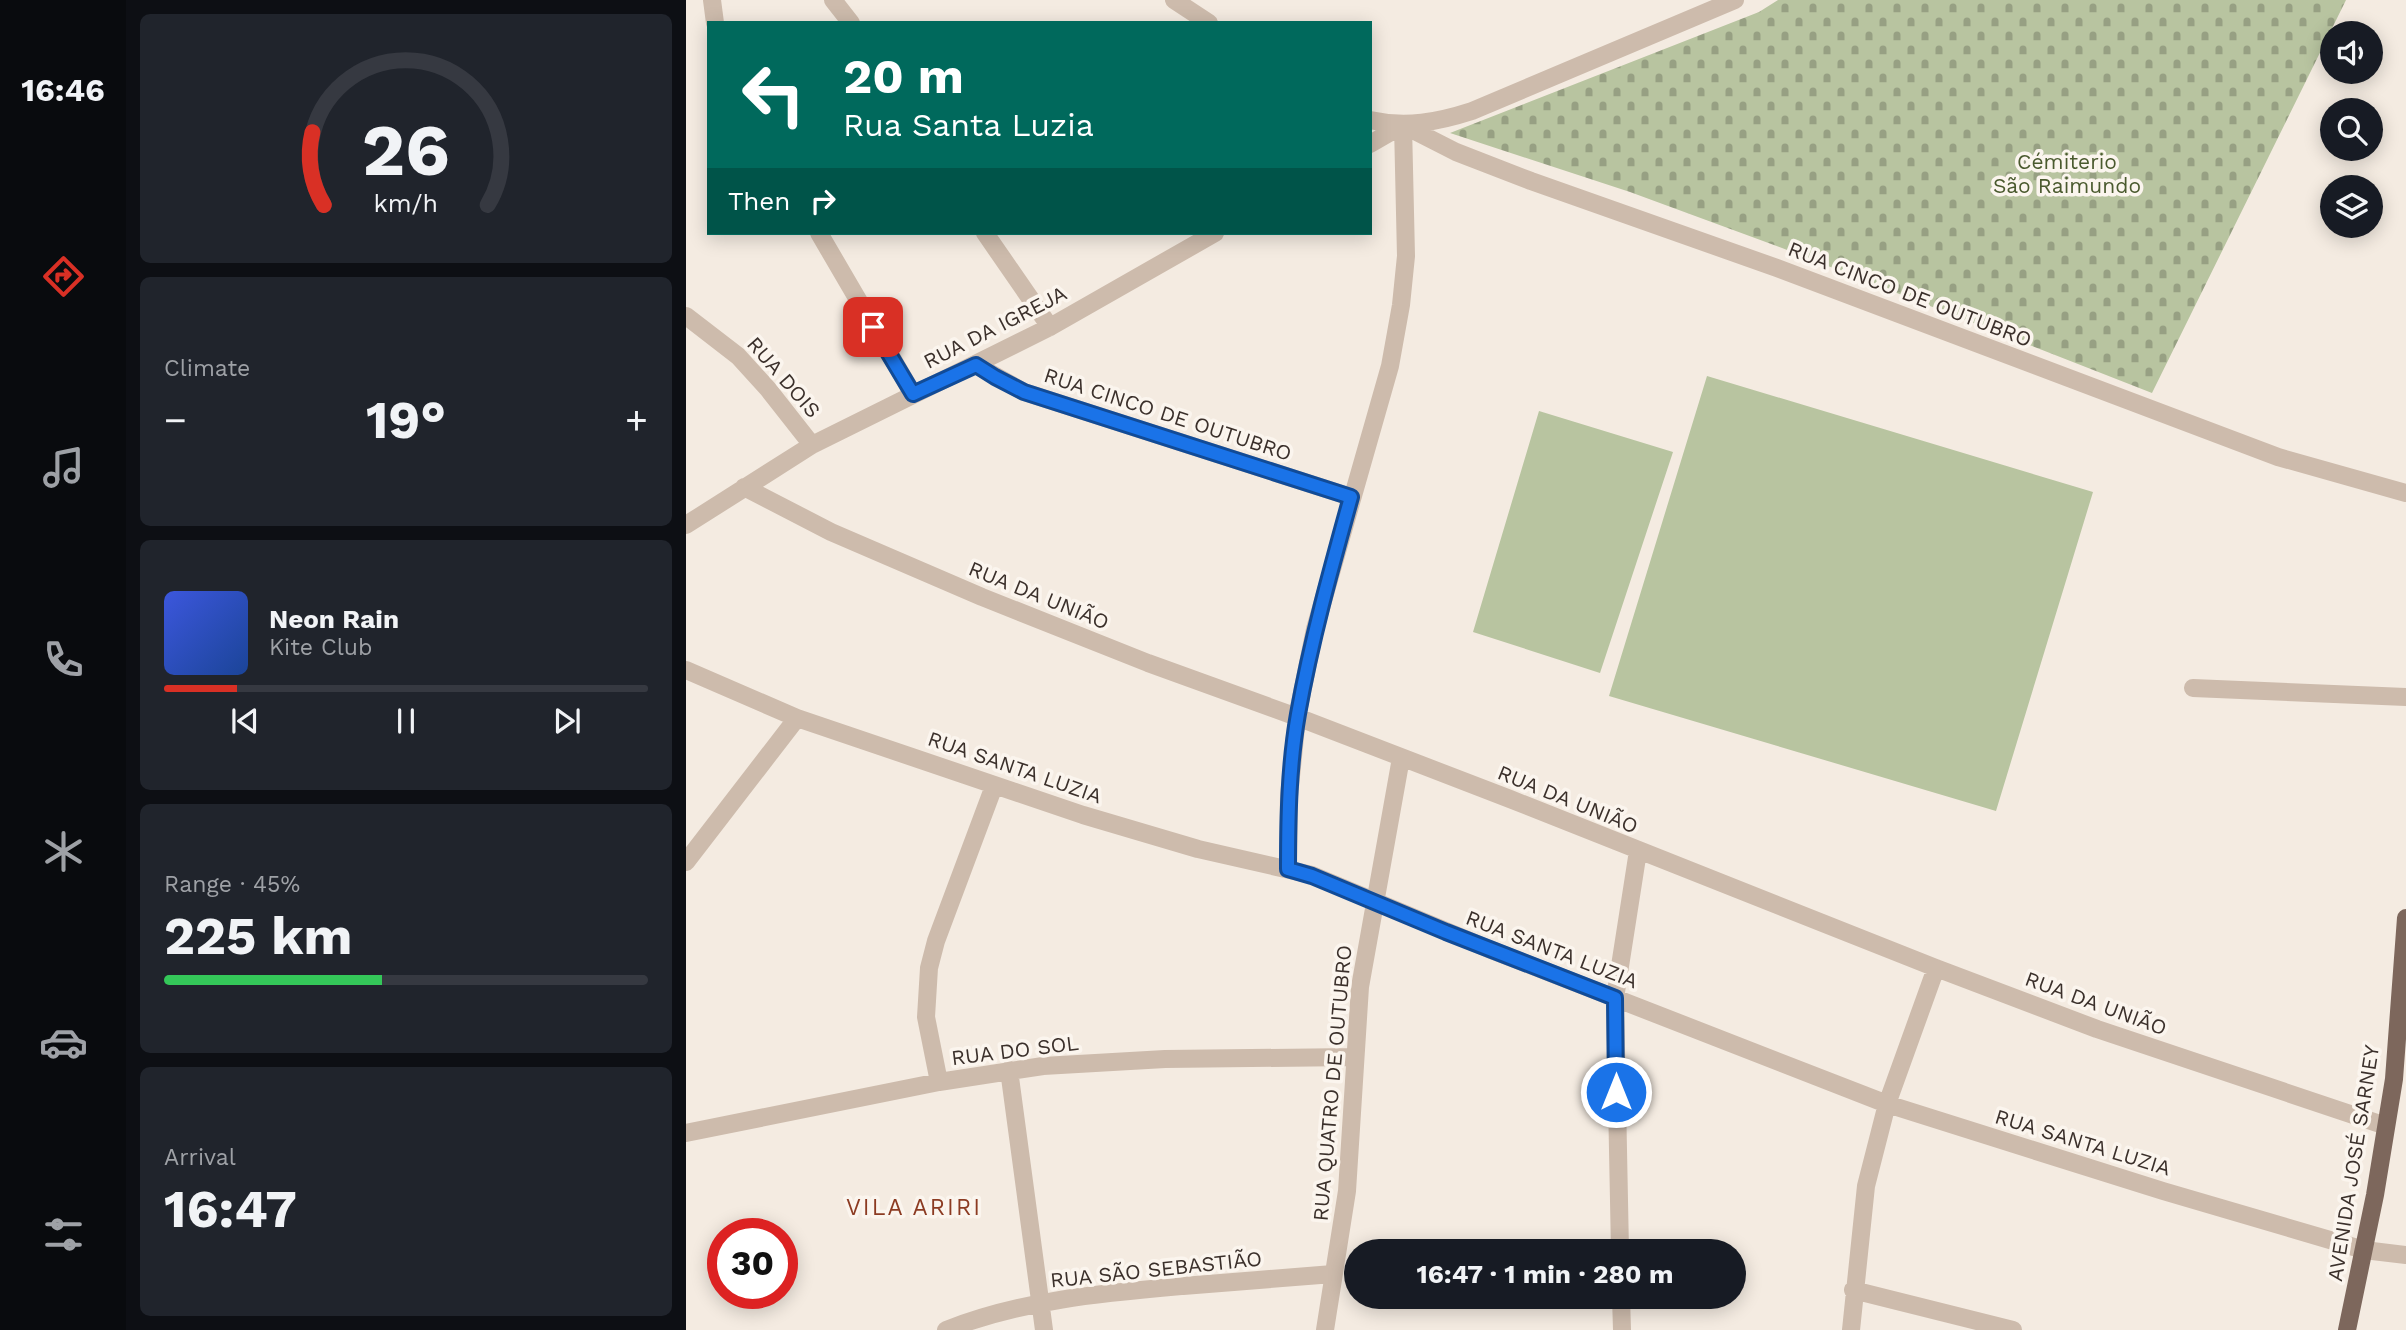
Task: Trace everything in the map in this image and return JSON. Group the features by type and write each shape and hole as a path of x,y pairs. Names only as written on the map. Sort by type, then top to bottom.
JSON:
{"main road":[{"name":"AVENIDA JOSÉ SARNEY","path":"2347,1330 2386,1126 2400,1076 2406,918"}],"street":[{"path":"712,0 715,21"},
{"path":"833,0 849,21"},
{"path":"1174,0 1206,21"},
{"path":"1372,120 1403,125 1450,118 1472,111 1735,0"},
{"path":"1372,143 1403,125"},
{"path":"1288,869 1289,796 1297,717 1315,629 1390,366 1401,305 1406,256 1403,125"},
{"name":"RUA CINCO DE OUTUBRO","path":"1403,125 1456,152 1531,181 1777,268 2278,457 2406,493"},
{"path":"820,235 913,394"},
{"path":"986,235 1050,327"},
{"name":"RUA DA IGREJA","path":"686,526 744,486 812,445 1050,327 1211,235"},
{"name":"RUA DOIS","path":"686,316 738,356 812,445"},
{"name":"RUA CINCO DE OUTUBRO","path":"976,365 1024,392 1351,497"},
{"name":"RUA DA UNIÃO","path":"744,486 831,532 982,597 1148,663 1297,717 2097,1029 2386,1126"},
{"name":"RUA SANTA LUZIA","path":"686,670 797,718 1083,815 1198,849 1312,876 1887,1104 2163,1191 2364,1250 2406,1255"},
{"path":"2193,688 2406,697"},
{"path":"686,862 797,718"},
{"name":"RUA QUATRO DE OUTUBRO","path":"1325,1330 1347,1191 1360,987 1401,758"},
{"path":"939,1082 926,1017 929,968 944,919 995,786"},
{"path":"1620,1239 1615,998 1638,851"},
{"path":"1851,1330 1853,1290 1866,1186 1887,1104 1936,968"},
{"name":"RUA DO SOL","path":"686,1133 939,1082 1043,1066 1165,1059 1354,1057"},
{"path":"1009,1070 1044,1330"},
{"name":"RUA SÃO SEBASTIÃO","path":"946,1330 969,1321 1040,1304 1104,1293 1333,1274"},
{"path":"1853,1290 2013,1330"},
{"path":"1621,1309 1622,1330"}],"green space":[{"name":"Cémiterio São Raimundo","path":"1778,0 2346,0 2336,21 2320,21 2320,53 2152,393 1782,248 1630,192 1450,133 1759,12"},
{"path":"1707,376 2093,492 1996,811 1609,696"},
{"path":"1539,411 1673,452 1600,673 1473,632"}],"district":[{"name":"VILA ARIRI","path":"914,1207"}],"route":[{"path":"873,327 913,394 976,365 1024,392 1351,497 1315,629 1297,717 1289,796 1288,869 1312,876 1615,998 1616,1092"}]}
